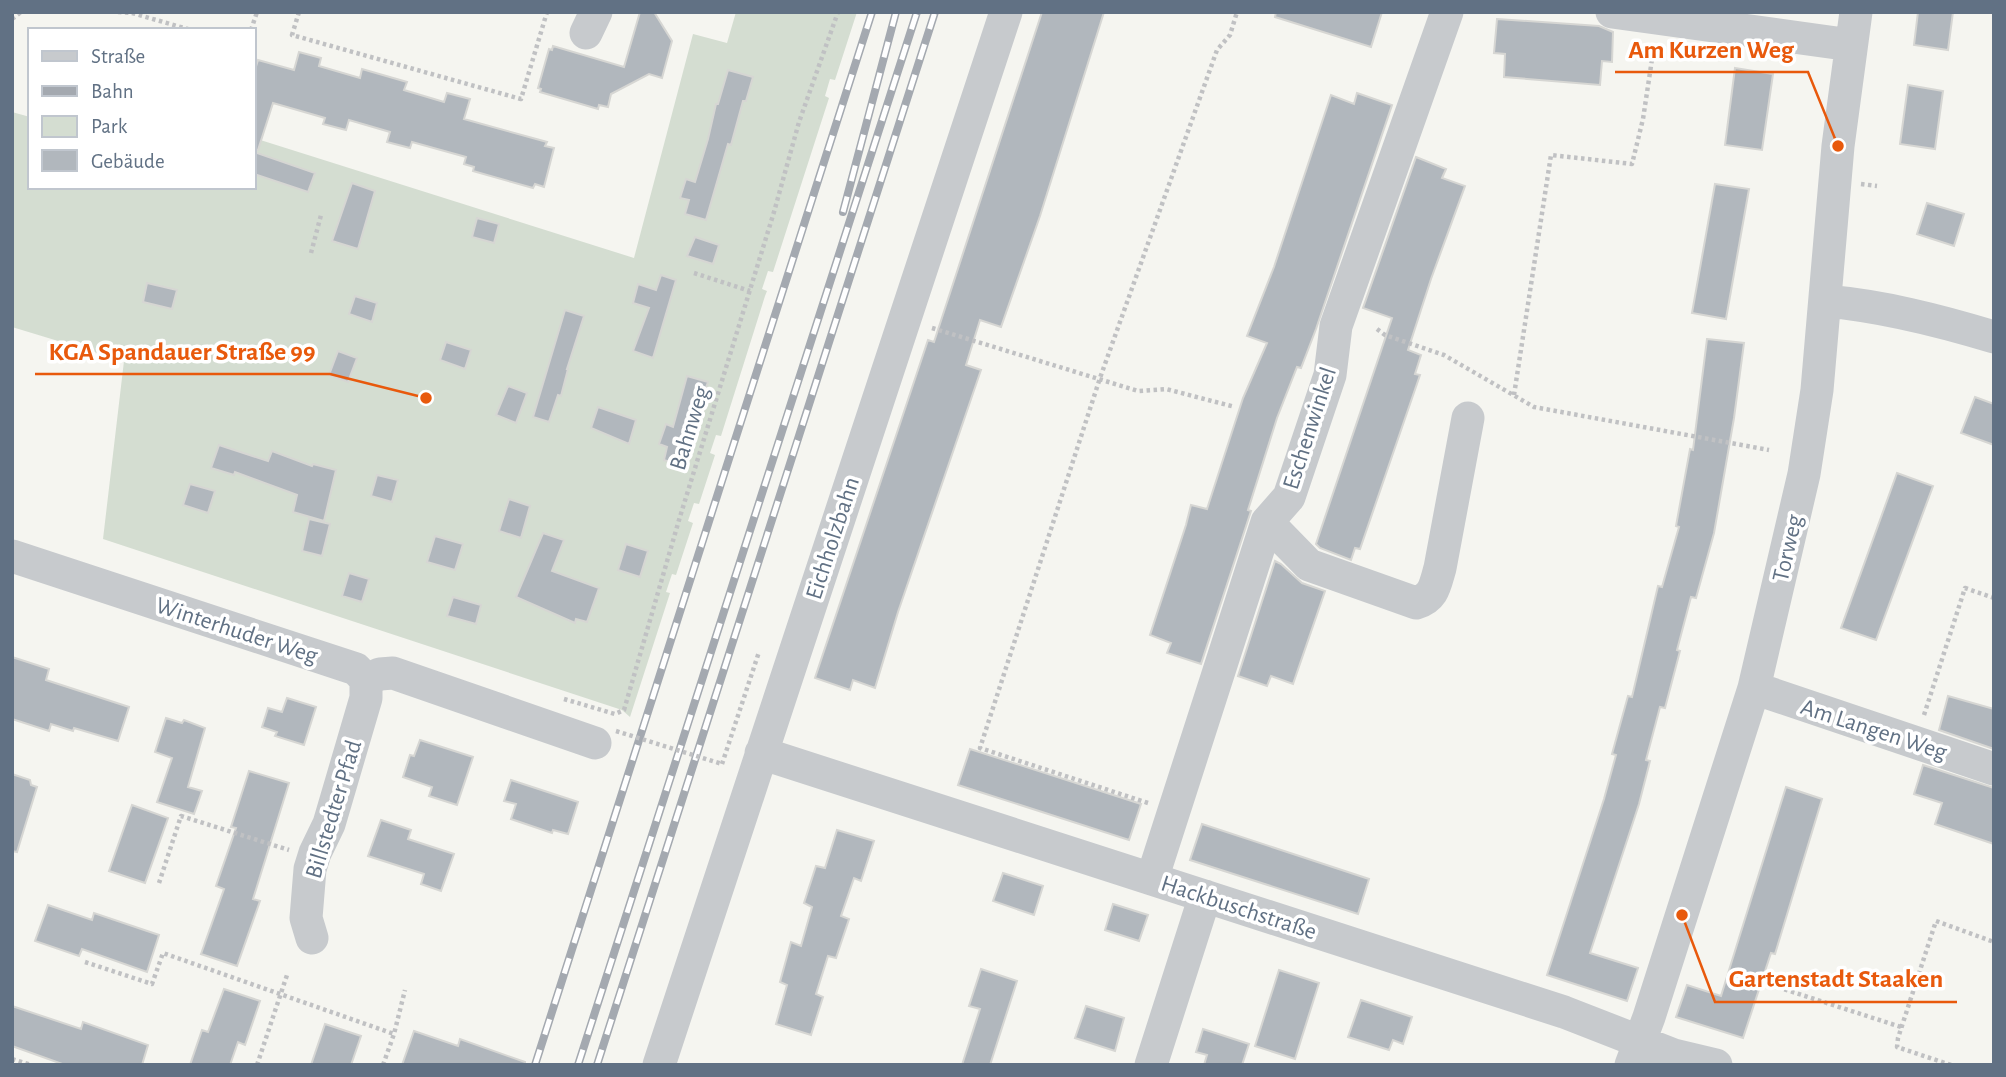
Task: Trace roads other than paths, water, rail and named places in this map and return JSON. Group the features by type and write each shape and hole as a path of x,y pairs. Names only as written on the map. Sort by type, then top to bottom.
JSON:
{"street":[{"name":"Eichholzbahn","path":"659,1065 1006,12"},
{"name":"Eschenwinkel","path":"1152,879 1267,522 1289,496 1330,375 1336,326 1447,12"},
{"path":"1612,12 1851,45"},
{"name":"Torweg","path":"1636,1053 1754,688 1804,474 1817,390 1838,146 1856,12"},
{"path":"1825,301 1908,313 1994,337"},
{"path":"1267,522 1309,565 1416,603 1427,600 1434,591 1440,568 1468,418"},
{"name":"Winterhuder Weg","path":"12,556 356,669 366,680"},
{"path":"366,680 380,674 393,673 606,737"},
{"name":"Billstedter Pfad","path":"312,938 306,918 310,869 332,815 366,698 366,680"},
{"name":"Am Langen Weg","path":"1754,688 1994,769"},
{"name":"Hackbuschstraße","path":"761,753 1564,1012 1636,1053 1674,1055 1716,1065"},
{"path":"1151,1065 1205,896"}],"railway":[{"path":"535,1065 872,12"},
{"path":"843,212 896,12"},
{"path":"578,1065 917,12"},
{"path":"597,1065 935,12"}],"place":[{"name":"Am Kurzen Weg","path":"1838,146"},
{"name":"KGA Spandauer Straße 99","path":"426,398"},
{"name":"Gartenstadt Staaken","path":"1682,915"}]}
